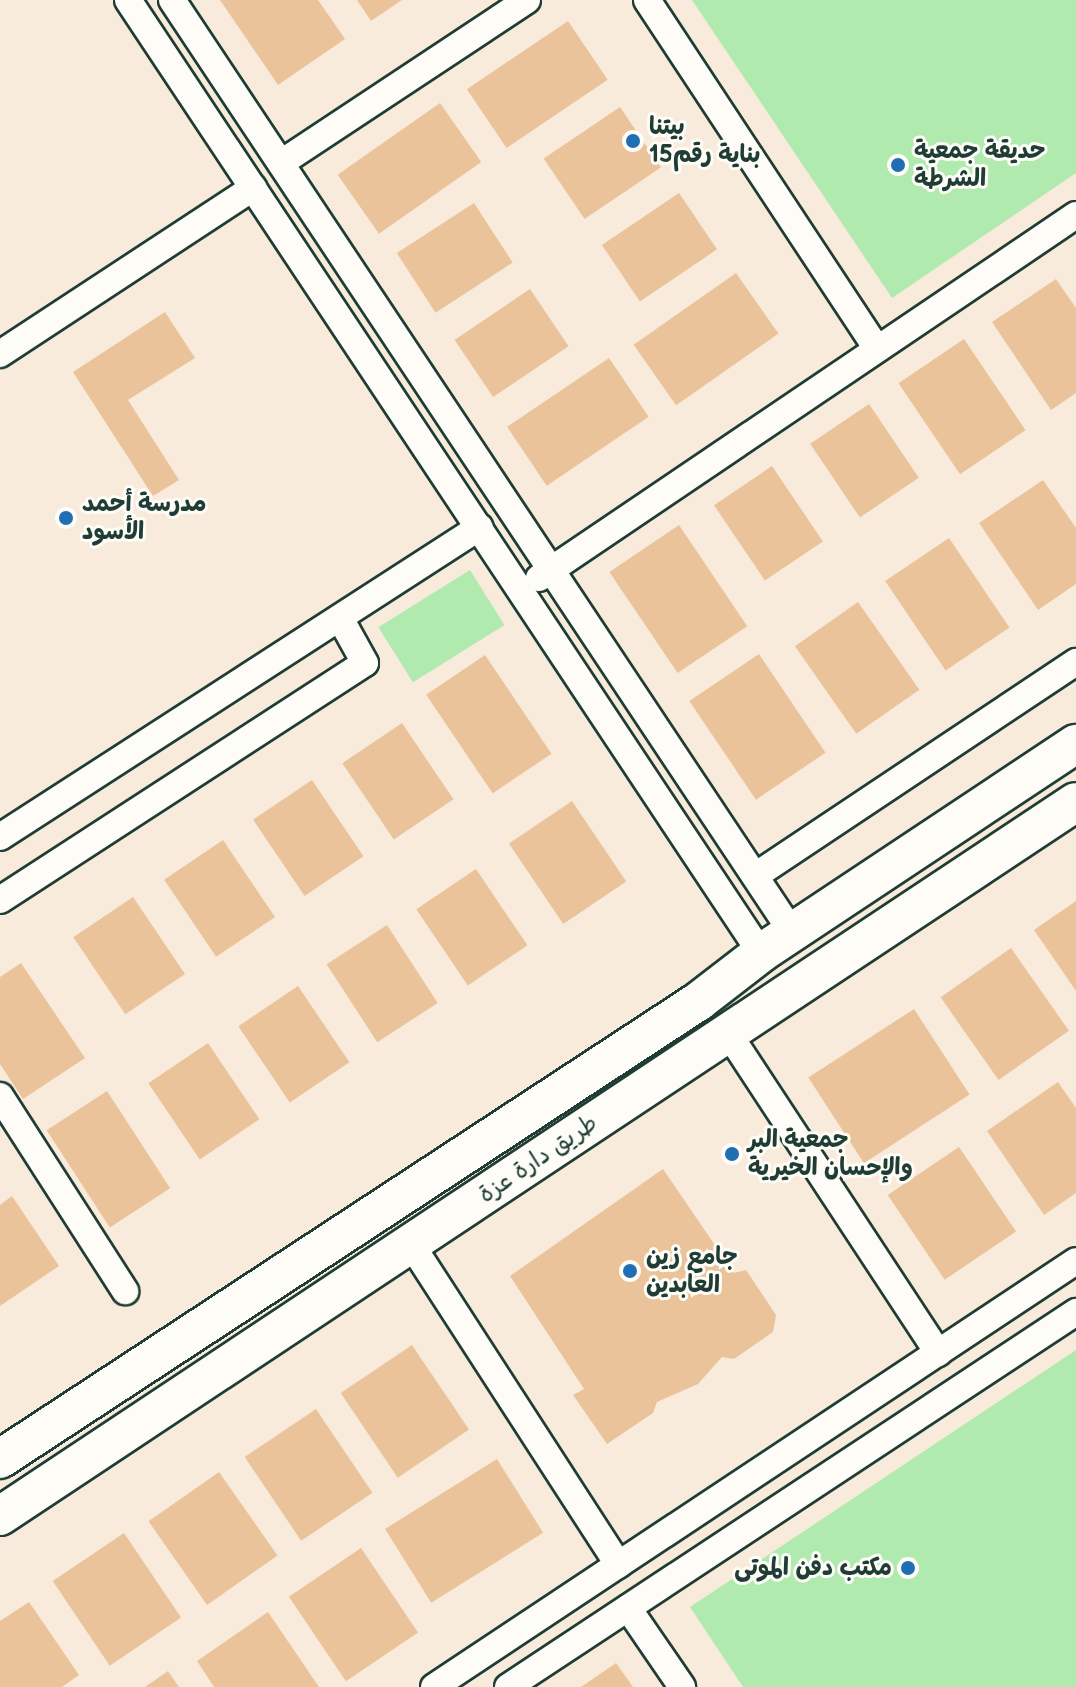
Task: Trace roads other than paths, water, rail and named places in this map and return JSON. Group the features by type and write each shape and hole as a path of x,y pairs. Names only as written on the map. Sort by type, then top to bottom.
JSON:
{"main road":[{"path":"0,1459 699,1001 761,953 1076,744"},
{"name":"طريق دارة عزة","path":"0,1516 1076,802"}],"street":[{"path":"128,0 761,953"},
{"path":"172,0 792,932"},
{"path":"281,163 527,0"},
{"path":"647,0 877,349"},
{"path":"0,354 253,188"},
{"path":"521,590 1076,215"},
{"path":"0,837 480,527"},
{"path":"0,900 365,663 340,618"},
{"path":"755,876 1076,662"},
{"path":"728,1033 938,1353"},
{"path":"0,1096 125,1291"},
{"path":"411,1244 619,1565"},
{"path":"434,1687 1065,1268 1076,1309 508,1687"},
{"path":"764,1468 788,1502"},
{"path":"628,1608 682,1687"},
{"path":"479,1657 500,1687"}],"place":[{"name":"بيتنا بناية رقم15","path":"633,141"},
{"name":"حديقة جمعية الشرطة","path":"898,165"},
{"name":"مدرسة أحمد الأسود","path":"66,518"},
{"name":"جمعية البر والإحسان الخيرية","path":"732,1154"},
{"name":"جامع زين العابدين","path":"630,1271"},
{"name":"مكتب دفن الموتى","path":"908,1568"}]}
